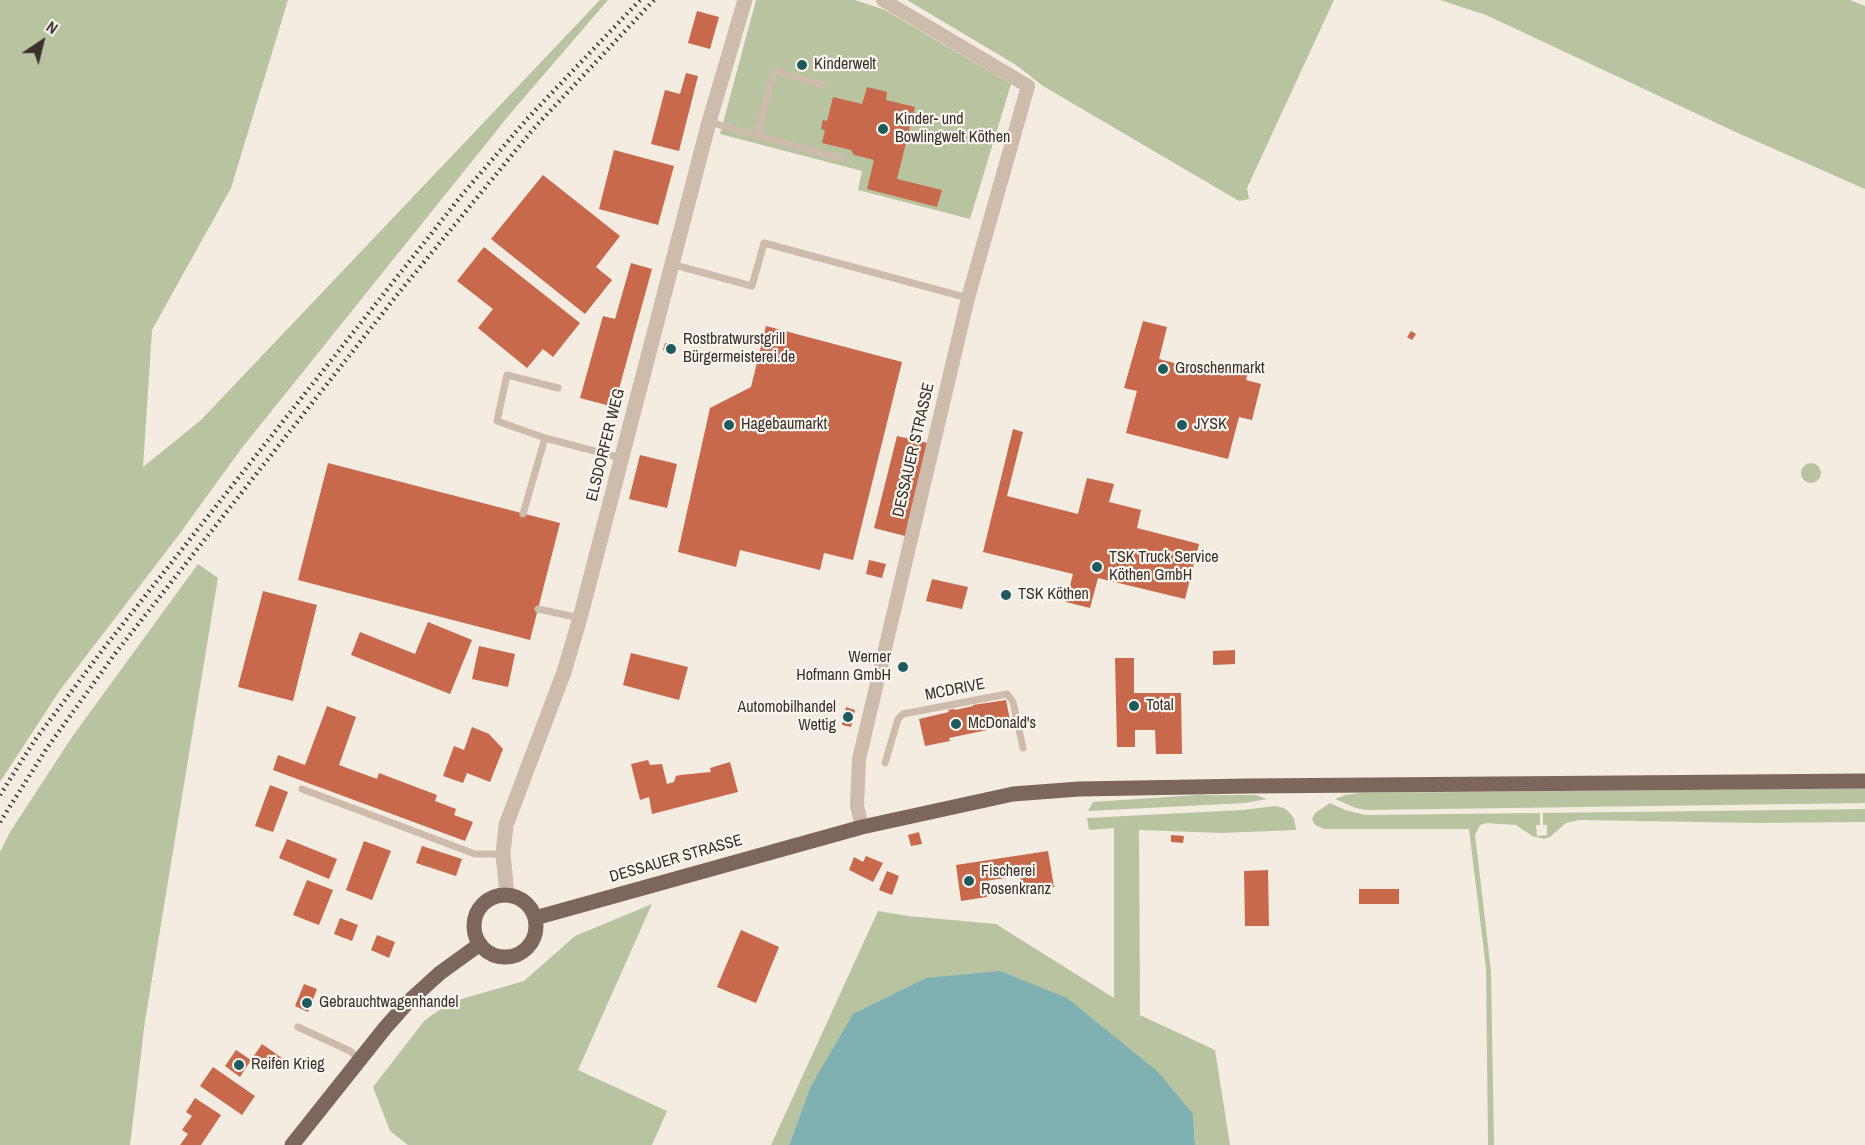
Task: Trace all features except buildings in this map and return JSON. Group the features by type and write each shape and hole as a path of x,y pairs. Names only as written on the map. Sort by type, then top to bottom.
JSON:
{"main road":[{"name":"DESSAUER STRASSE","path":"535,918 862,826 1013,794 1079,789 1249,786 1865,781"},
{"path":"507,895 525,902 535,918 536,929 533,940 516,955 500,957 492,954 480,944 475,932 474,924 478,911 487,900 494,897 507,895"},
{"path":"292,1145 397,1014 440,973 480,944"}],"street":[{"name":"ELSDORFER WEG","path":"507,895 503,854 506,825 564,672 580,618 708,122 745,0"},
{"name":"DESSAUER STRASSE","path":"862,826 857,806 859,759 968,298 1028,86 883,0"}],"lane":[{"path":"757,135 774,71 823,85"},
{"path":"708,122 843,159"},
{"path":"671,264 752,286 764,243 968,298"},
{"path":"558,388 507,375 497,421 544,438 621,458"},
{"path":"523,514 544,438"},
{"path":"538,609 580,618"},
{"name":"MCDRIVE","path":"885,763 898,719 903,714 1007,694 1013,702 1023,748"},
{"path":"302,789 475,854 503,854"},
{"path":"298,1027 345,1048 360,1060"}],"green space":[{"path":"0,0 288,0 231,188 152,330 143,467 201,420 600,0 608,0 510,114 241,449 178,536 60,690 0,782"},
{"path":"756,0 855,0 885,10 1011,84 970,219 858,190 862,171 720,134"},
{"path":"907,0 1334,0 1247,188 1249,199 1239,201 1043,86 1016,65"},
{"path":"1440,0 1850,0 1865,6 1865,189 1740,134 1486,15"},
{"path":"1811,463 1818,466 1821,473 1818,480 1811,483 1804,480 1801,473 1804,466"},
{"path":"198,564 218,578 145,1021 130,1145 0,1145 0,852 10,832 72,737"},
{"path":"1865,788 1865,803 1366,810 1335,799 1359,793"},
{"path":"1197,795 1256,795 1267,799 1245,803 1088,811 1093,802"},
{"path":"1330,803 1365,815 1540,813 1540,825 1536,825 1537,836 1547,835 1547,825 1543,825 1543,813 1865,809 1865,822 1579,820 1566,823 1550,837 1544,839 1532,836 1516,825 1487,823 1480,825 1475,835 1491,971 1494,1145 1488,1145 1486,968 1469,829 1324,829 1315,825 1312,819 1315,813"},
{"path":"1275,806 1284,808 1290,813 1296,830 1222,833 1139,830 1140,1015 1215,1050 1230,1145 1195,1145 1193,1114 810,1088 789,1145 771,1145 878,911 996,924 1114,998 1114,828 1089,830 1087,818 1243,810"},
{"path":"652,904 578,1070 667,1111 652,1145 408,1145 390,1131 373,1087 425,1020 451,1002 524,981 575,936"}],"water":[{"path":"1000,971 1067,998 1158,1072 1193,1114 1195,1145 789,1145 810,1088 853,1014 926,978"}],"railway":[{"path":"0,795 35,740 104,648 461,196 527,119 640,0"},
{"path":"0,822 47,748 114,655 397,295 535,127 654,0"}],"place":[{"name":"Kinderwelt","path":"802,65"},
{"name":"Kinder- und Bowlingwelt Köthen","path":"883,129"},
{"name":"Rostbratwurstgrill Bürgermeisterei.de","path":"671,349"},
{"name":"Groschenmarkt","path":"1163,369"},
{"name":"Hagebaumarkt","path":"729,425"},
{"name":"JYSK","path":"1182,425"},
{"name":"TSK Truck Service Köthen GmbH","path":"1097,567"},
{"name":"TSK Köthen","path":"1006,595"},
{"name":"Werner Hofmann GmbH","path":"903,667"},
{"name":"Total","path":"1134,706"},
{"name":"Automobilhandel Wettig","path":"848,717"},
{"name":"McDonald's","path":"956,724"},
{"name":"Fischerei Rosenkranz","path":"969,881"},
{"name":"Gebrauchtwagenhandel","path":"307,1003"},
{"name":"Reifen Krieg","path":"239,1065"}]}
